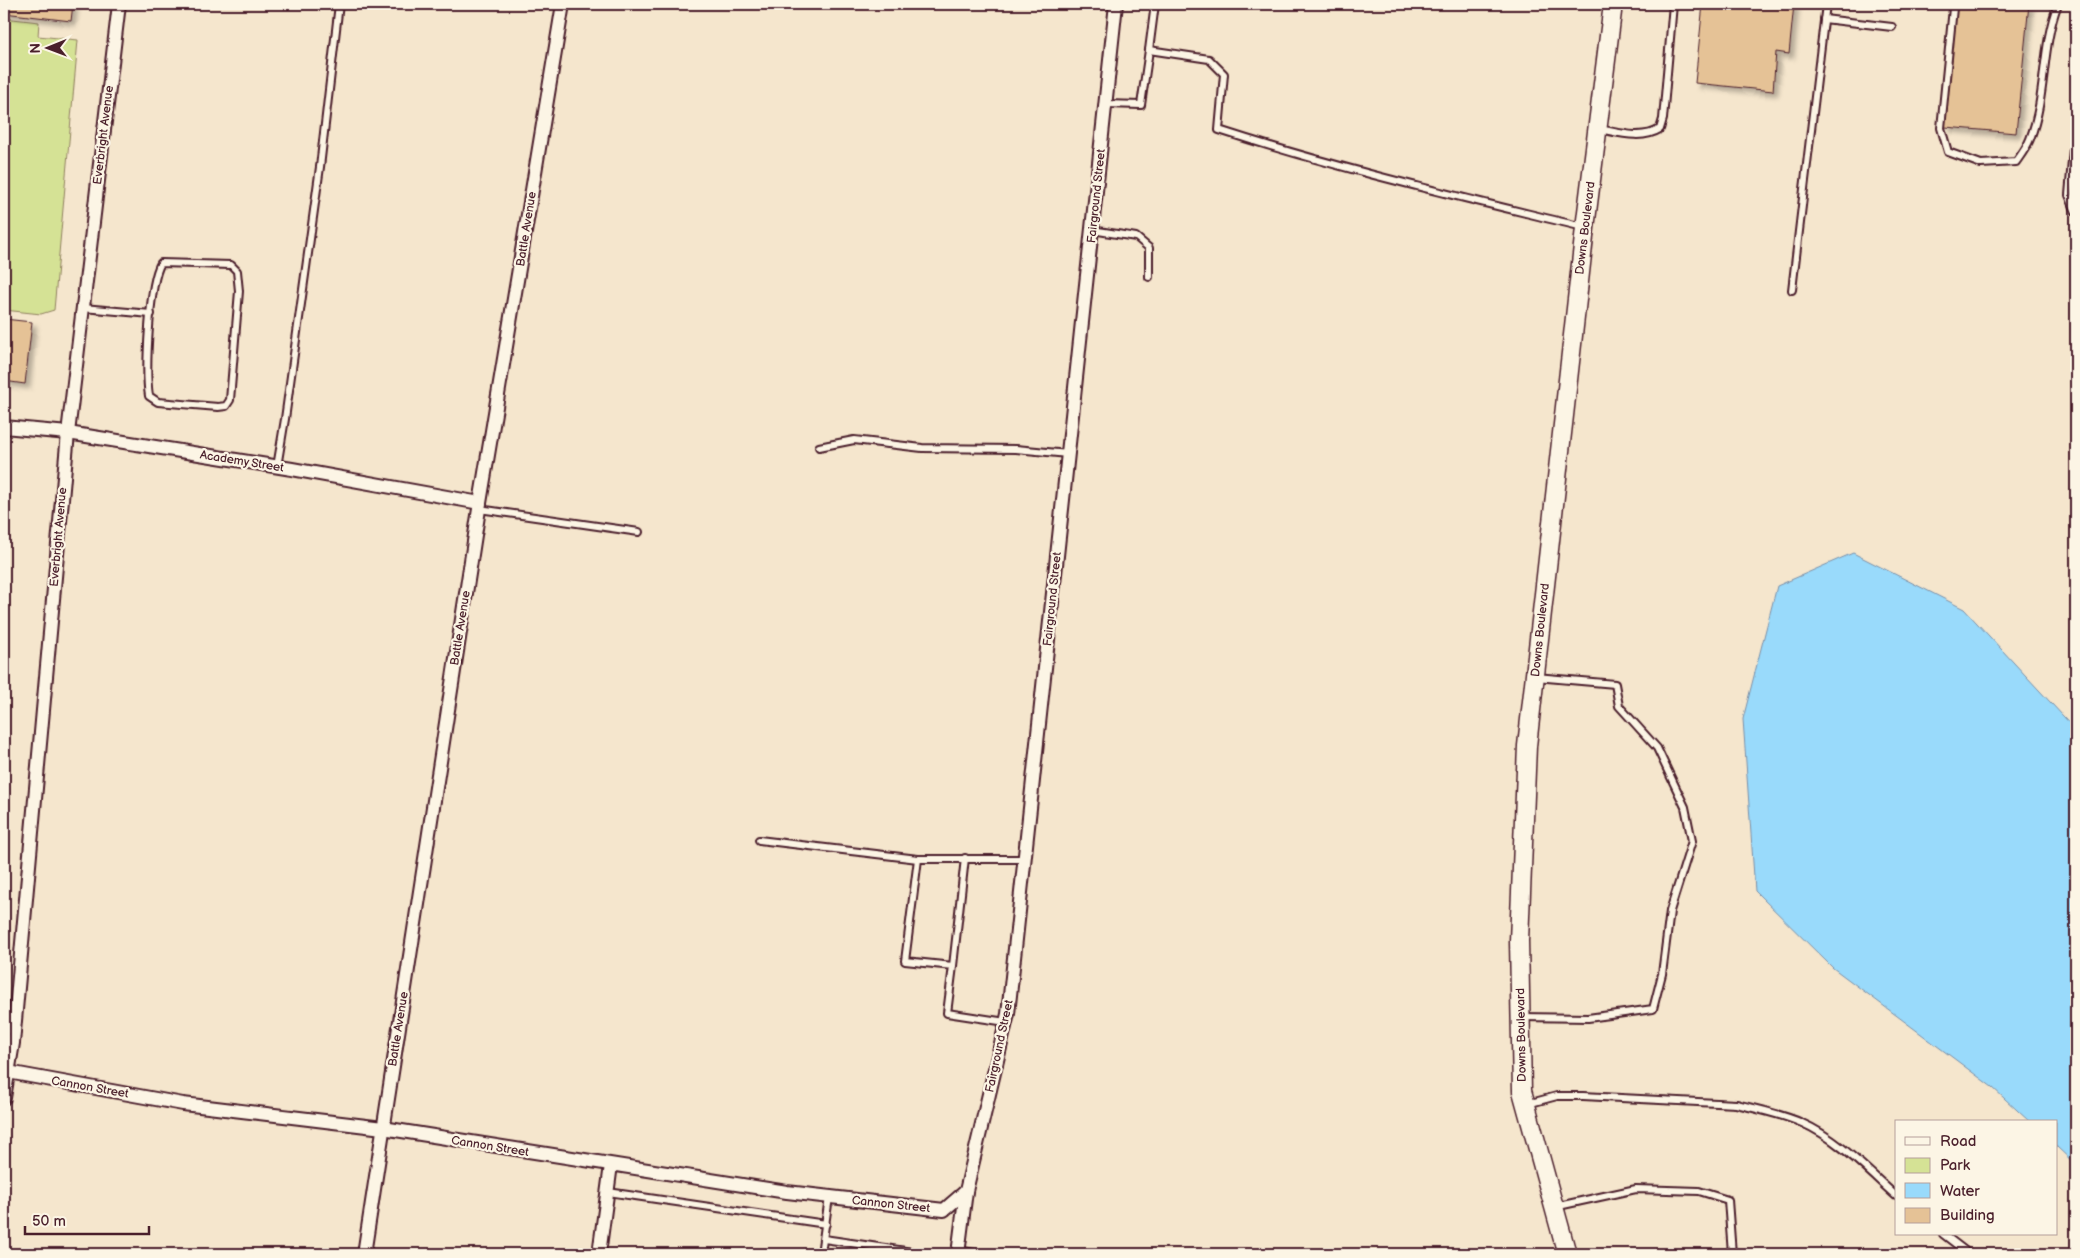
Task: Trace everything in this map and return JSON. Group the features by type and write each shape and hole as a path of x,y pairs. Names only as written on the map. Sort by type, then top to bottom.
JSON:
{"street":[{"name":"Everbright Avenue","path":"4,1098 14,1033 68,433 119,4"},
{"name":"Battle Avenue","path":"364,1254 479,506 563,4"},
{"name":"Fairground Street","path":"966,1191 1006,1022 1116,4"},
{"name":"Downs Boulevard","path":"1567,1254 1522,1091 1519,941 1527,746 1534,676 1585,228 1613,4"},
{"name":"Academy Street","path":"4,428 68,433 277,467 479,506"},
{"name":"Cannon Street","path":"8,1072 183,1104 383,1128 611,1165 829,1197 944,1210 966,1191"},
{"path":"599,1254 611,1165"},
{"path":"958,1252 966,1191"}],"lane":[{"path":"277,467 320,167 339,4"},
{"path":"1106,104 1141,106 1154,4"},
{"path":"1597,129 1634,135 1651,134 1660,129 1663,119 1674,4"},
{"path":"1792,290 1826,4"},
{"path":"1953,8 1941,128 1948,152 1981,164 2016,162 2029,140 2039,108 2050,23 2058,4"},
{"path":"1824,19 1892,27"},
{"path":"1149,50 1209,59 1224,74 1219,130 1419,187 1585,228"},
{"path":"2076,114 2069,195 2076,212"},
{"path":"1092,230 1136,237 1149,248 1149,277"},
{"path":"161,262 231,265 238,271 239,291 230,400 226,406 158,402 148,396 146,379 151,314 156,271 161,262"},
{"path":"83,308 151,314"},
{"path":"819,447 854,440 922,448 1016,449 1068,454"},
{"path":"479,506 639,532"},
{"path":"1521,1017 1588,1018 1652,1009 1662,974 1670,911 1692,841 1684,807 1657,748 1619,706 1616,684 1534,676"},
{"path":"759,840 918,859 1024,859"},
{"path":"965,858 947,1013 1006,1022"},
{"path":"918,859 905,960 953,966"},
{"path":"1526,1105 1558,1096 1736,1104 1803,1123 1840,1147 1895,1195"},
{"path":"1554,1207 1636,1189 1699,1191 1728,1200 1732,1254"},
{"path":"608,1192 826,1224"},
{"path":"821,1254 829,1197"},
{"path":"1946,1236 1969,1254"},
{"path":"824,1239 926,1254"},
{"path":"958,1252 980,1254"}],"green space":[{"path":"4,18 39,22 38,36 78,40 54,310 41,314 4,310"}],"water":[{"path":"1853,553 1964,609 2076,730 2076,1165 2058,1148 2058,1120 2028,1120 1992,1087 1833,968 1755,891 1743,719 1777,586"}],"building":[{"path":"4,4 73,4 71,21 4,13"},
{"path":"1703,4 1794,4 1789,54 1776,52 1773,91 1695,83"},
{"path":"1957,4 2029,4 2016,133 1945,127"},
{"path":"4,319 32,322 25,384 4,381"}]}
